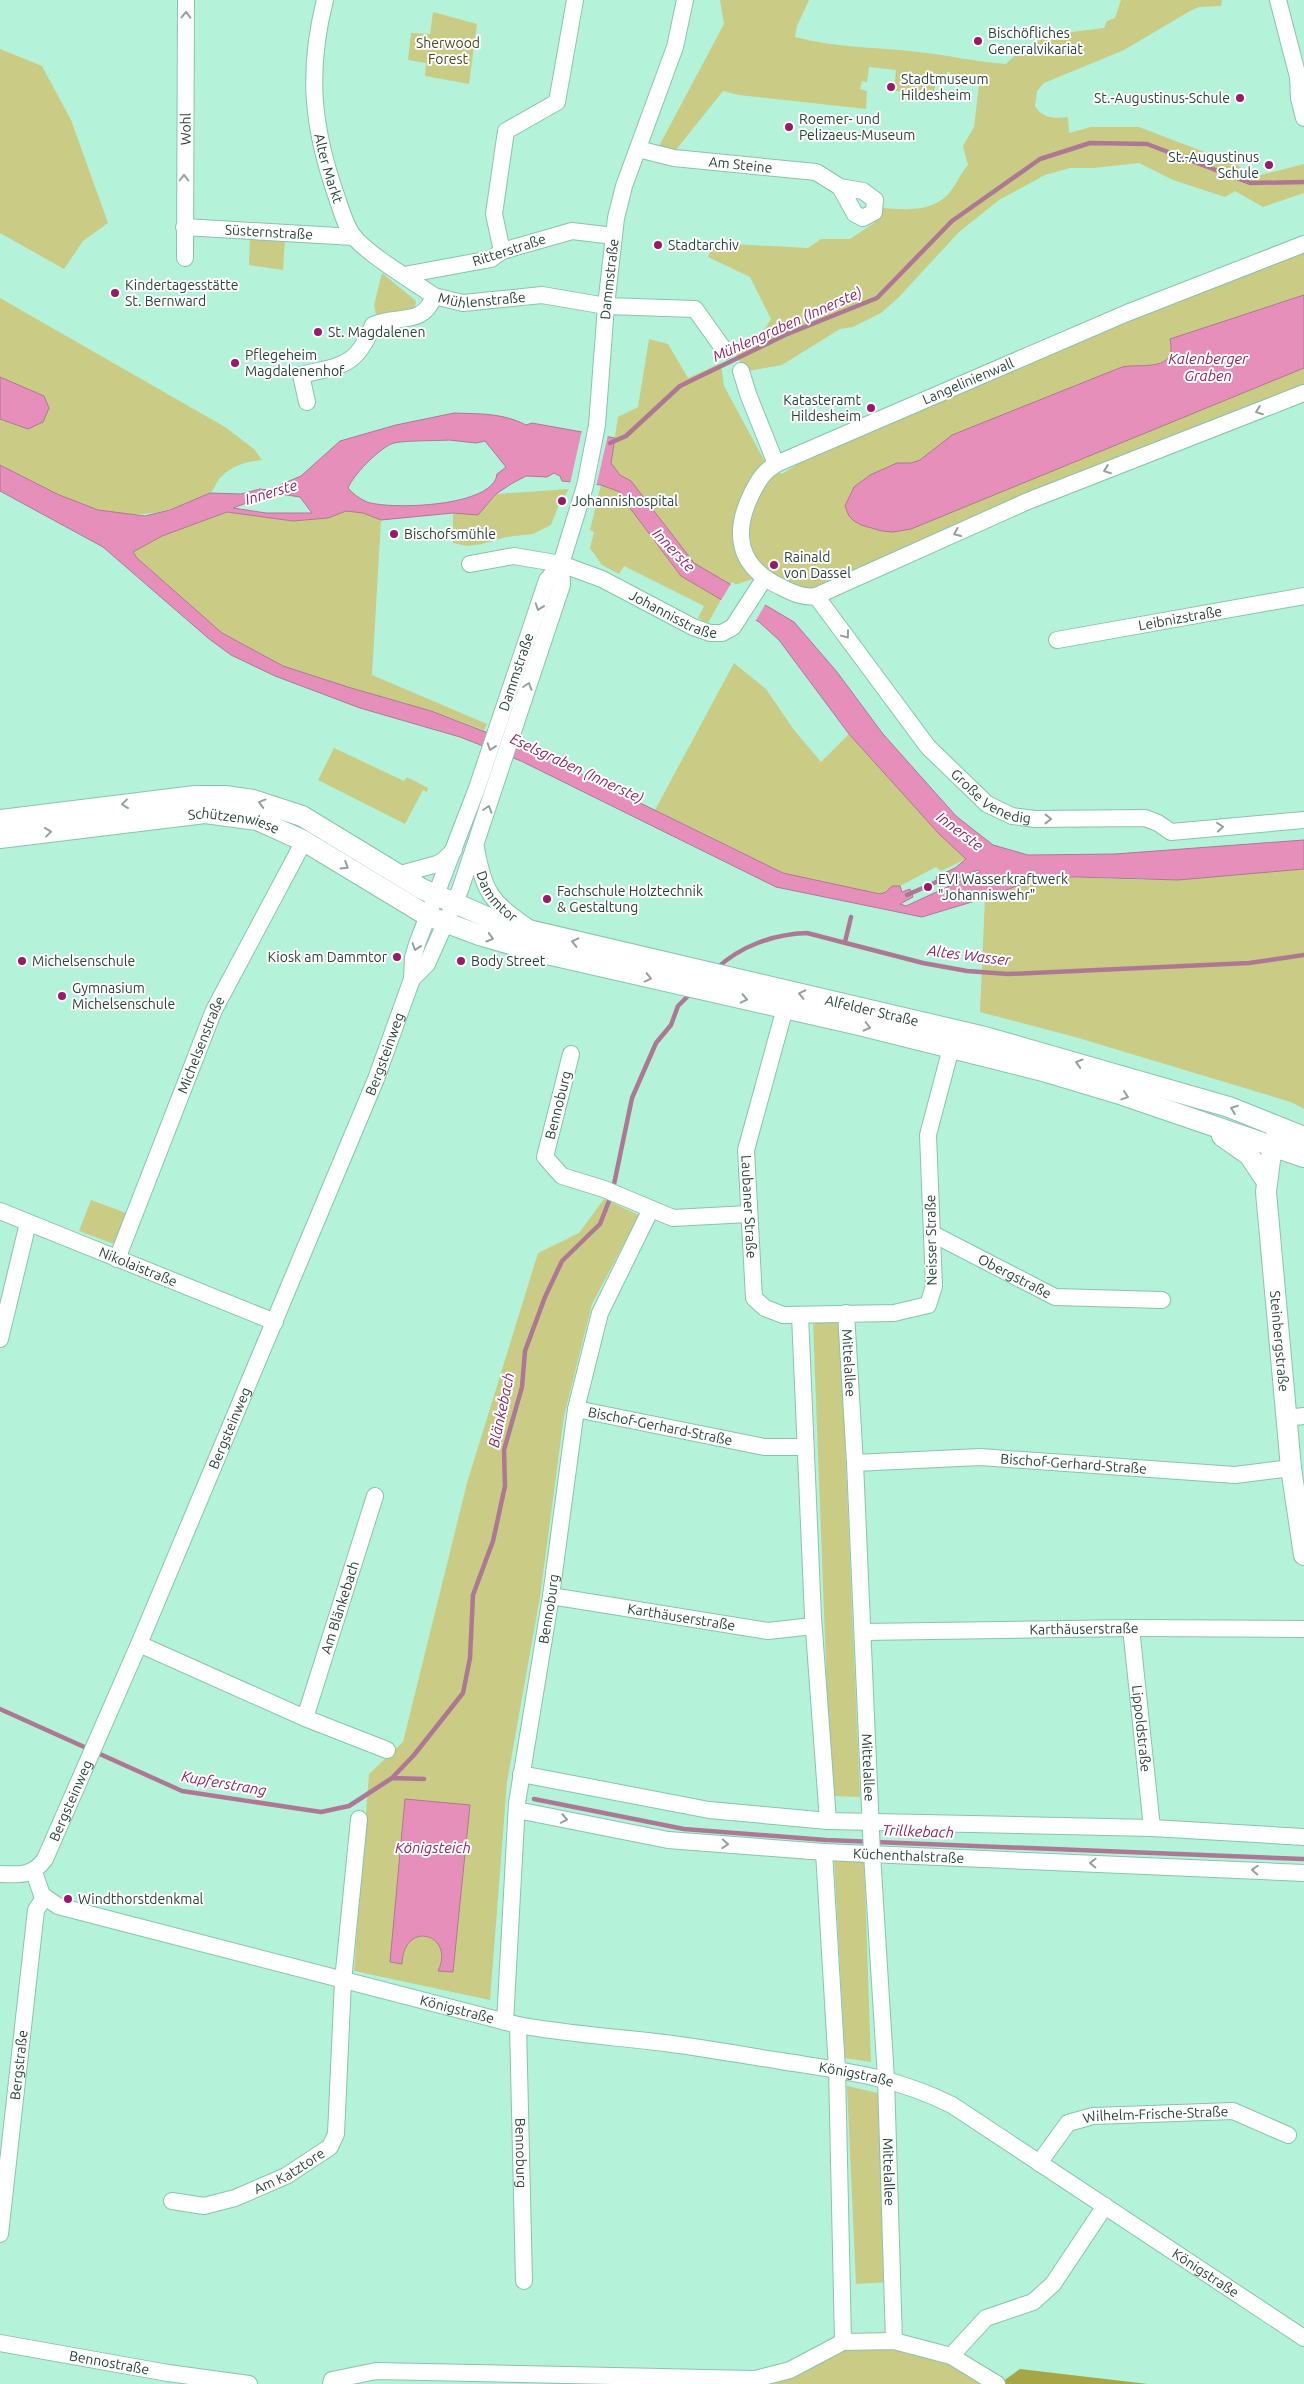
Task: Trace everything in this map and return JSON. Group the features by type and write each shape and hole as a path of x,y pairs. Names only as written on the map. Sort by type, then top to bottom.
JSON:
{"main road":[{"name":"Schützenwiese","path":"0,820 195,796 238,798 278,807 302,816 397,875 445,900"},
{"name":"Schützenwiese","path":"0,838 205,813 257,820 304,841 437,919"},
{"name":"Alfelder Straße","path":"445,900 495,922 702,981 785,1008 1043,1071 1197,1120 1276,1137 1304,1137"},
{"name":"Alfelder Straße","path":"437,919 471,932 535,951 702,981 969,1033 1072,1061 1229,1106 1304,1157"},
{"path":"1197,1120 1242,1148 1267,1182"},
{"name":"Steinbergstraße","path":"1276,1137 1267,1182 1296,1417 1292,1468 1304,1555"}],"street":[{"name":"Wohl","path":"185,258 186,0"},
{"name":"Alter Markt","path":"325,0 313,69 316,122 329,176 342,214 354,237 434,296"},
{"path":"502,251 494,214 506,131 557,102 575,0"},
{"name":"Dammstraße","path":"506,730 562,585 561,564 586,486 596,431 606,306 614,236 624,186 675,47 685,0"},
{"path":"1278,0 1298,77 1304,118"},
{"name":"Am Steine","path":"638,148 674,158 816,172 840,187"},
{"name":"Süsternstraße","path":"184,226 354,237"},
{"name":"Ritterstraße","path":"404,275 491,259 502,251 572,231 614,236"},
{"name":"Langelinienwall","path":"761,583 744,555 741,524 744,512 759,479 764,472 776,464 1127,313 1304,244"},
{"name":"Mühlenstraße","path":"307,402 301,375 348,363 366,344 373,325 423,314 430,308 434,296 463,302 542,296 606,306 695,309 725,352"},
{"path":"741,371 748,394 776,464"},
{"path":"761,583 802,596 816,596 1028,501 1304,393"},
{"path":"470,564 514,556 561,564"},
{"name":"Johannisstraße","path":"561,564 602,579 704,633 722,633 736,624 761,583"},
{"name":"Große Venedig","path":"816,596 928,747 980,798 999,810 1023,818 1035,819 1145,818 1158,823 1171,832 1304,820"},
{"name":"Leibnizstraße","path":"1057,640 1304,596"},
{"path":"445,900 455,849 484,768 506,730"},
{"path":"445,900 476,846 500,773 506,730"},
{"name":"Michelsenstraße","path":"117,1259 214,1010 304,841"},
{"name":"Dammtor","path":"476,846 480,871 491,896 505,912 537,933"},
{"path":"397,875 443,861 455,849"},
{"name":"Bergsteinweg","path":"34,1872 47,1855 139,1644 376,1079 412,979 426,964 437,919 445,900"},
{"name":"Laubaner Straße","path":"785,1008 746,1150 748,1214 754,1298 765,1308 784,1315 800,1315"},
{"name":"Neisser Straße","path":"800,1315 894,1313 928,1305 934,1286 928,1135 951,1048"},
{"name":"Bennoburg","path":"571,1054 545,1157 562,1176 604,1189 673,1218 748,1214"},
{"name":"Bennoburg","path":"524,2281 512,2024 517,1810 521,1774 551,1596 576,1409 600,1312 651,1209"},
{"name":"Nikolaistraße","path":"0,1211 275,1322"},
{"path":"0,1339 28,1223"},
{"name":"Obergstraße","path":"933,1234 1055,1297 1162,1300"},
{"name":"Mittelallee","path":"846,1313 855,1463 872,1854 886,2079 894,2341"},
{"path":"800,1315 814,1626 828,1821"},
{"name":"Bischof-Gerhard-Straße","path":"576,1409 764,1447 805,1447"},
{"name":"Bischof-Gerhard-Straße","path":"855,1463 980,1457 1235,1475 1292,1468"},
{"name":"Am Blänkebach","path":"305,1718 374,1496"},
{"name":"Karthäuserstraße","path":"551,1596 768,1631 814,1626"},
{"name":"Karthäuserstraße","path":"863,1632 1132,1628 1304,1629"},
{"name":"Lippoldstraße","path":"1132,1628 1152,1828"},
{"path":"139,1644 305,1718 387,1750"},
{"path":"521,1774 709,1810 828,1821 1152,1828 1304,1837"},
{"name":"Küchenthalstraße","path":"517,1810 668,1840 824,1852 1304,1873"},
{"path":"343,1981 360,1819"},
{"path":"824,1852 836,2070 843,2342"},
{"path":"0,1874 19,1875 34,1872 40,1892 44,1898"},
{"name":"Königstraße","path":"44,1898 58,1906 512,2024 567,2034 665,2043 836,2070 886,2079 920,2089 952,2105 1304,2338"},
{"name":"Bergstraße","path":"0,2226 36,1910 44,1898"},
{"name":"Am Katztore","path":"172,2201 204,2206 235,2198 286,2176 330,2147 336,2134 343,1981"},
{"name":"Wilhelm-Frische-Straße","path":"1039,2163 1068,2123 1093,2116 1232,2111 1288,2134"},
{"path":"951,2356 986,2318 1033,2302 1053,2284 1105,2206"},
{"path":"331,2384 332,2380 376,2371 755,2380 790,2370 843,2342 894,2341 951,2356 996,2384"},
{"name":"Bennostraße","path":"0,2343 168,2373 249,2384"}],"green space":[{"path":"720,0 809,0 797,26 795,37 810,41 929,53 1006,64 1015,55 1048,35 1104,28 1107,21 1115,18 1121,0 1222,0 1221,6 1199,7 1124,50 1044,83 1037,91 1035,106 1041,113 1049,117 1068,117 1069,133 1091,127 1139,127 1236,164 1253,177 1304,164 1304,193 1263,207 1235,191 1225,197 1173,180 1139,163 1094,168 1070,168 1045,175 999,200 959,232 899,297 881,313 853,327 840,329 782,365 748,371 734,354 755,345 771,319 750,277 708,257 714,243 808,248 821,239 850,239 874,223 883,208 919,208 943,199 968,165 963,146 974,127 980,77 978,76 978,80 971,79 971,75 968,79 961,78 962,74 959,74 958,78 950,77 950,72 947,72 947,77 938,76 935,73 933,75 936,78 934,94 894,91 896,70 869,67 867,82 862,81 860,89 867,91 866,109 739,95 723,91 675,151 659,146 724,24"},
{"name":"Sherwood Forest","path":"433,12 477,24 469,84 425,76 426,63 408,60 411,33 430,34"},
{"path":"0,49 42,66 71,120 108,223 83,241 64,269 0,233"},
{"path":"250,237 285,239 283,270 249,265"},
{"path":"1304,250 1304,389 816,595 766,575 728,587 708,623 698,618 704,606 624,566 619,574 602,565 590,548 594,532 590,530 601,485 620,492 627,504 631,481 620,475 611,462 618,417 638,407 649,339 668,344 688,378 721,363 724,386 764,460 782,474 818,451 1132,317"},
{"path":"382,273 416,301 415,307 394,313 376,315 374,305"},
{"path":"0,298 225,427 254,449 262,460 245,463 230,470 219,479 212,491 207,495 157,512 133,514 110,512 88,507 44,488 0,465"},
{"path":"569,489 558,507 551,525 533,534 506,537 467,546 453,543 453,513 468,514 478,512 496,494"},
{"path":"346,511 363,513 381,520 372,675 487,724 484,730 431,711 283,666 222,633 137,558 133,551 162,536 227,512 293,521 328,518"},
{"path":"734,663 766,689 794,730 821,762 849,734 940,835 966,859 941,871 936,867 900,886 892,886 886,892 880,894 783,873 655,810"},
{"path":"334,748 404,781 407,777 428,788 427,792 423,790 405,824 318,780"},
{"path":"1304,869 1304,1109 1291,1102 1075,1037 980,1012 985,898 1043,876 1146,880"},
{"path":"604,1199 639,1215 592,1304 564,1416 540,1597 507,1782 490,2000 354,1971 369,1774 403,1742 467,1483 538,1253 579,1233"},
{"path":"91,1200 126,1213 114,1244 79,1231"},
{"path":"813,1323 840,1323 860,1797 831,1796"},
{"path":"834,1859 864,1859 871,2062 845,2058"},
{"path":"847,2086 878,2093 889,2282 856,2284"},
{"path":"894,2342 951,2357 995,2384 769,2384 843,2343"}],"shaded area":[{"path":"1020,2369 1148,2384 999,2384"}],"water":[{"name":"Kalenberger Graben","path":"1304,295 1304,368 911,529 893,532 882,531 861,525 849,516 845,506 854,487 870,475 897,463 911,463 920,460 952,435 1122,367 1164,362 1169,357 1171,350 1170,339"},
{"path":"0,377 44,396 49,408 43,422 28,429 0,419"},
{"name":"Innerste","path":"454,413 482,414 509,418 526,425 532,423 615,438 611,463 620,475 631,481 694,563 794,622 837,672 883,734 956,816 993,845 1028,855 1115,854 1304,840 1304,869 1178,880 1043,876 985,898 922,917 776,887 521,761 460,737 360,708 275,676 231,655 208,638 103,547 0,491 0,465 57,494 98,510 145,516 170,510 210,493 241,494 260,489 268,490 301,476 340,441 396,425","holes":["449,440 476,443 485,441 506,467 497,474 492,485 479,493 440,503 397,506 379,504 364,501 348,488 355,476 367,463 391,444 410,441","554,473 560,476 562,481 601,485 620,492 681,576 759,622 779,640 849,734 940,835 966,859 955,868 936,877 940,886 978,870 980,872 906,906 900,904 913,897 910,889 902,892 900,886 892,886 886,892 880,894 783,873 530,749 431,711 283,666 222,633 137,558 133,552 162,536 227,512 293,521 328,518 346,511 363,513 381,520 453,513 478,515 496,494 511,484 526,476 547,477","280,494 300,497 312,513 266,513 233,508 263,497"]},
{"name":"Königsteich","path":"405,1799 470,1805 453,1972 438,1971 442,1958 440,1948 435,1941 428,1937 419,1937 411,1941 405,1950 402,1964 390,1962"}],"pier":[{"path":"582,430 608,435 596,487 570,484"},
{"path":"732,582 766,603 755,622 720,602"}],"waterway":[{"name":"Mühlengraben (Innerste)","path":"610,443 626,436 680,386 785,335 877,298 952,221 1040,159 1090,143 1147,144 1250,183 1304,182"},
{"name":"Eselsgraben (Innerste)","path":"907,895 943,879"},
{"path":"845,942 851,917"},
{"name":"Altes Wasser","path":"716,969 736,954 758,943 782,936 807,933 923,963 967,971 1008,974 1249,963 1304,955"},
{"name":"Blänkebach","path":"613,1189 632,1098 656,1043 671,1025 678,1006 691,993"},
{"name":"Blänkebach","path":"0,1709 182,1791 321,1812 349,1806 392,1778 414,1755 463,1693 470,1658 473,1595 493,1541 505,1486 504,1450 522,1387 525,1351 545,1297 562,1261 600,1224 611,1196"},
{"name":"Trillkebach","path":"392,1778 424,1779"},
{"name":"Trillkebach","path":"534,1799 684,1829 826,1840 1304,1859"}],"place":[{"name":"Bischöfliches Generalvikariat","path":"978,41"},
{"name":"Stadtmuseum Hildesheim","path":"891,87"},
{"name":"St.-Augustinus-Schule","path":"1240,98"},
{"name":"Roemer- und Pelizaeus-Museum","path":"789,127"},
{"name":"St.-Augustinus Schule","path":"1269,165"},
{"name":"Stadtarchiv","path":"658,245"},
{"name":"Kindertagesstätte St. Bernward","path":"115,293"},
{"name":"St. Magdalenen","path":"318,332"},
{"name":"Pflegeheim Magdalenenhof","path":"235,363"},
{"name":"Katasteramt Hildesheim","path":"871,408"},
{"name":"Johannishospital","path":"562,501"},
{"name":"Bischofsmühle","path":"394,534"},
{"name":"Rainald von Dassel","path":"774,565"},
{"name":"EVI Wasserkraftwerk \"Johanniswehr\"","path":"928,887"},
{"name":"Fachschule Holztechnik & Gestaltung","path":"547,899"},
{"name":"Kiosk am Dammtor","path":"397,957"},
{"name":"Michelsenschule","path":"22,961"},
{"name":"Body Street","path":"461,961"},
{"name":"Gymnasium Michelsenschule","path":"62,996"},
{"name":"Windthorstdenkmal","path":"68,1899"}],"water label":[{"name":"Kupferstrang","path":"224,1783"}]}
